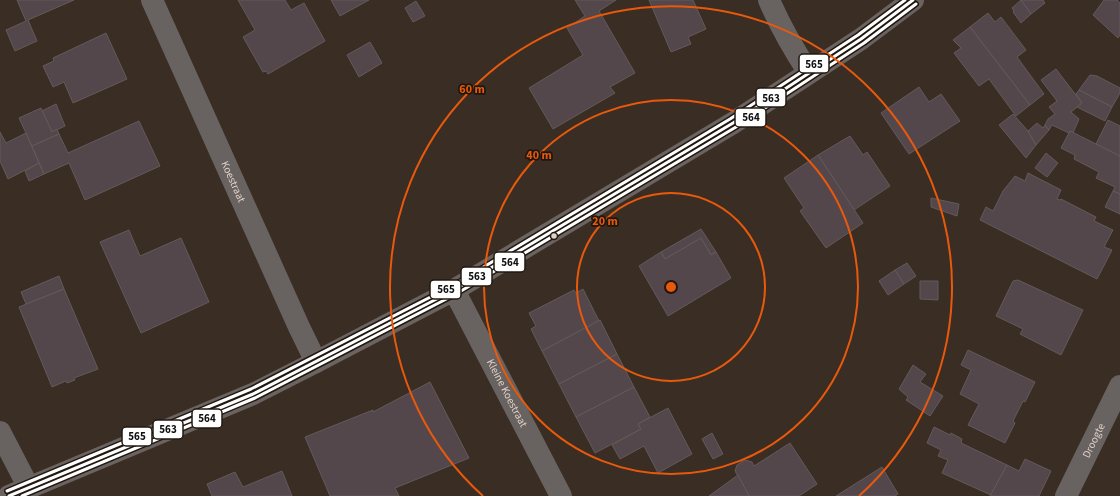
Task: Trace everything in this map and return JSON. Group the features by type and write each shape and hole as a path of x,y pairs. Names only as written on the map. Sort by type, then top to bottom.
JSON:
{"street":[{"name":"Koestraat","path":"152,0 316,362"},
{"path":"769,0 794,51 809,73"},
{"path":"9,496 253,394 454,290 733,123 861,39 913,0"},
{"name":"Kleine Koestraat","path":"454,290 561,496"},
{"name":"Droogte","path":"1066,496 1120,386"},
{"path":"0,432 29,488"}],"building":[{"path":"17,0 74,0 28,20 37,41 15,51 6,30 26,21"},
{"path":"238,0 285,0 291,10 304,3 325,41 268,74 266,71 263,72 243,37 255,30"},
{"path":"331,0 369,0 340,16"},
{"path":"575,0 616,0 599,11 635,73 610,87 615,93 553,129 529,88 583,55 567,28 585,16"},
{"path":"649,0 693,0 706,29 688,37 691,44 671,52"},
{"path":"1021,0 1043,0 1045,3 1031,14"},
{"path":"1021,0 1031,14 1021,23 1013,12 1014,11 1012,8"},
{"path":"1104,0 1117,0 1120,3 1120,35 1118,38 1093,15"},
{"path":"416,1 425,16 413,22 405,8"},
{"path":"988,13 995,22 1001,17 1026,50 1017,57 1044,94 1030,105 970,27"},
{"path":"970,27 1030,105 1016,116 989,79 979,86 954,53 961,48 953,40"},
{"path":"106,33 127,79 73,103 64,82 53,87 43,66 54,61 53,58"},
{"path":"370,42 382,63 359,77 347,55"},
{"path":"1056,69 1082,103 1071,112 1079,119 1073,133 1070,131 1069,133 1052,125 1049,130 1045,125 1048,119 1055,114 1049,107 1057,101 1041,80"},
{"path":"1090,75 1097,76 1120,88 1120,93 1112,107 1079,90"},
{"path":"919,87 929,102 941,94 960,121 909,154 881,113"},
{"path":"1079,90 1112,107 1105,121 1077,107 1082,103 1076,94"},
{"path":"56,104 65,126 52,132 42,111"},
{"path":"41,108 52,132 57,129 59,134 32,146 19,118"},
{"path":"1013,114 1028,131 1036,145 1026,158 999,125"},
{"path":"1108,120 1120,126 1120,156 1096,144"},
{"path":"139,121 160,166 85,200 69,163 44,174 32,146 59,134 68,153"},
{"path":"1037,123 1043,128 1045,125 1049,130 1036,145 1028,131"},
{"path":"1070,131 1120,156 1120,194 1113,191 1115,187 1096,178 1099,172 1074,159 1075,155 1061,148"},
{"path":"0,132 6,143 26,133 39,163 8,179 0,161"},
{"path":"850,136 863,155 867,152 890,186 854,210 818,155"},
{"path":"1046,153 1058,163 1047,177 1035,168"},
{"path":"818,155 863,223 826,248 800,211 804,208 784,178"},
{"path":"39,163 44,174 29,181 25,171"},
{"path":"1028,173 1061,190 1057,199 1061,199 1096,217 1094,221 1113,230 1104,247 1112,250 1097,279 980,220 986,207 993,211 1003,191 1015,176 1025,181"},
{"path":"1113,191 1120,194 1120,214 1105,207"},
{"path":"931,198 959,204 957,216 931,207"},
{"path":"701,229 716,252 711,255 701,238 665,259 661,252"},
{"path":"129,230 140,256 181,238 209,302 141,333 100,242"},
{"path":"701,238 711,255 716,252 731,278 668,316 639,266 661,252 665,259"},
{"path":"907,263 916,276 904,284 895,270"},
{"path":"895,270 904,284 888,295 879,281"},
{"path":"59,276 64,289 26,304 21,292"},
{"path":"1018,280 1083,310 1061,355 1020,334 1023,329 996,316 1013,281"},
{"path":"920,281 938,281 938,300 920,299"},
{"path":"64,289 98,369 74,378 75,380 67,383 66,381 52,387 19,307"},
{"path":"583,289 599,321 542,351 531,329 536,326 529,313 574,290 576,293"},
{"path":"600,320 617,354 559,384 542,351"},
{"path":"968,350 1035,382 1013,421 1015,423 1005,443 968,425 979,404 960,394 971,370 961,365"},
{"path":"617,354 634,387 576,417 559,384"},
{"path":"913,365 926,374 920,382 943,396 930,416 906,400 908,397 899,389"},
{"path":"430,382 469,458 395,488 399,496 330,496 305,437 373,410 373,412"},
{"path":"634,387 650,417 638,424 641,429 595,453 576,417"},
{"path":"668,408 692,454 658,473 644,446 620,459 612,445 641,429 638,424"},
{"path":"934,427 950,435 951,433 962,439 961,443 1007,465 991,495 942,473 948,460 938,456 941,450 927,443"},
{"path":"712,433 723,454 713,459 702,439"},
{"path":"790,443 817,484 799,496 749,496 735,471 737,465 745,460 752,462 754,466"},
{"path":"1025,459 1051,471 1039,496 990,496 1007,465 1019,471"},
{"path":"882,467 898,494 895,496 836,496"},
{"path":"282,471 292,496 212,496 207,484 235,472 243,487"},
{"path":"738,475 749,496 709,496"}],"transit line":[{"name":"565","path":"7,491 251,389 452,286 730,119 858,35 905,0"},
{"name":"563","path":"9,496 253,394 454,290 733,123 861,39 913,0"},
{"name":"564","path":"22,496 255,398 456,294 736,127 864,43 916,4"}]}
